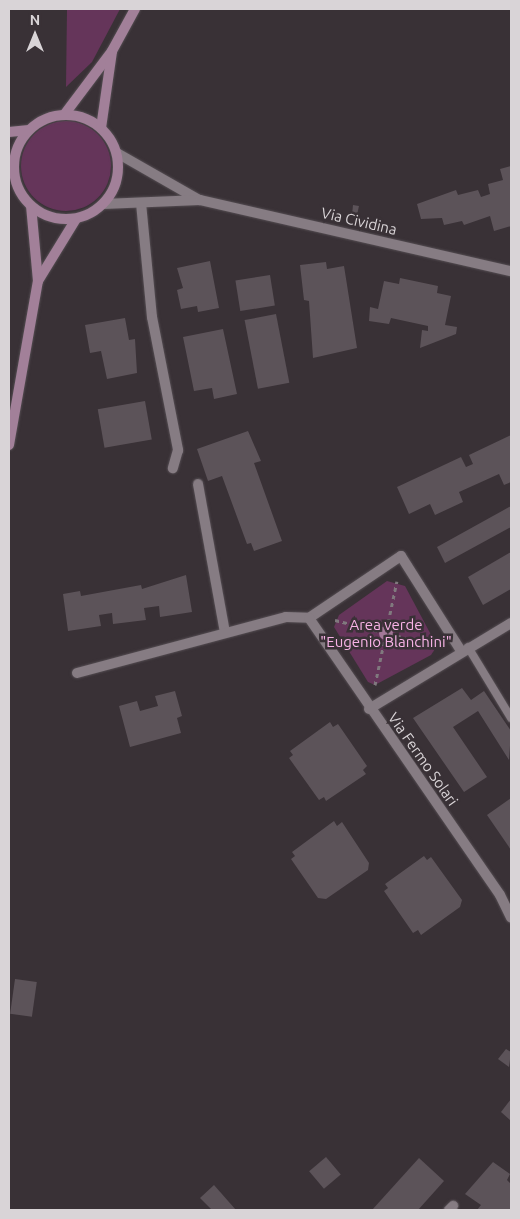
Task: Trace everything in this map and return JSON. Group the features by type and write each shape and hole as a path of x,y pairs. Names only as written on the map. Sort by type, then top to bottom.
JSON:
{"main road":[{"path":"9,132 29,130 64,115 112,51 134,9"},
{"path":"101,128 112,51"},
{"path":"38,281 76,219 103,204 117,180 117,153 101,128 90,120 64,115"},
{"path":"29,130 15,156 13,182 31,206 44,215 76,219"},
{"path":"9,444 38,281 31,206"}],"street":[{"name":"Via Cividina","path":"117,153 200,200"},
{"name":"Via Cividina","path":"103,204 200,200 511,271"},
{"path":"141,203 152,317 178,450 174,468"},
{"path":"198,484 225,634"},
{"path":"77,674 286,617 309,618 401,556 464,649"},
{"name":"Via Fermo Solari","path":"309,618 320,628 369,709 500,895 511,918"},
{"path":"369,709 464,649 511,623"}],"lane":[{"path":"464,649 511,718"}],"path":[{"path":"375,685 398,581"},
{"path":"335,620 437,646"}],"green space":[{"path":"67,9 120,9 92,62 66,87"},
{"path":"66,121 83,125 98,134 107,149 111,166 107,183 98,198 83,207 66,211 49,207 34,198 25,183 21,166 25,149 34,134 49,125"},
{"name":"Area verde \"Eugenio Blanchini\"","path":"387,581 405,586 437,646 431,655 375,685 368,682 334,627 339,615"}],"building":[{"path":"511,166 511,226 494,231 490,216 464,225 462,221 444,225 442,218 421,219 417,204 456,190 458,195 478,190 481,197 490,194 488,184 503,180 500,169"},
{"path":"353,205 359,206 357,215 352,215"},
{"path":"210,261 219,308 198,312 197,306 181,309 177,290 183,288 177,268"},
{"path":"326,262 327,269 344,266 357,348 313,358 309,301 304,300 300,265"},
{"path":"270,275 275,306 240,311 235,280"},
{"path":"400,278 438,286 437,293 451,296 445,325 457,327 456,334 420,348 422,330 428,331 428,326 391,318 389,324 369,321 370,307 378,309 384,281 399,284"},
{"path":"276,314 289,383 258,389 245,320"},
{"path":"125,318 129,340 135,339 137,373 107,379 101,351 90,353 85,325"},
{"path":"223,329 237,394 214,399 212,388 194,391 183,337"},
{"path":"145,401 152,439 105,448 98,409"},
{"path":"248,431 261,461 254,463 282,541 254,551 251,543 247,544 222,476 208,481 197,449"},
{"path":"511,435 511,482 504,485 499,474 459,492 463,502 435,515 430,504 409,514 397,487 461,457 466,467 473,464 469,455"},
{"path":"511,506 511,527 445,563 437,547"},
{"path":"511,552 511,589 483,605 468,577"},
{"path":"186,575 192,612 160,617 159,606 144,608 146,620 113,624 112,613 99,615 101,626 68,631 63,594 80,591 81,596 141,585 142,589"},
{"path":"462,688 471,700 484,691 511,731 509,760 478,711 453,727 487,777 464,792 413,718"},
{"path":"175,691 182,716 177,718 181,733 130,747 119,706 137,701 140,711 158,706 155,696"},
{"path":"330,722 333,727 338,724 367,766 363,770 366,774 326,801 324,797 319,800 289,758 293,755 290,751"},
{"path":"511,798 511,850 487,815"},
{"path":"334,821 337,826 342,822 369,863 368,870 326,899 318,898 291,859 295,856 292,852"},
{"path":"424,856 427,860 431,857 462,900 460,907 421,935 418,930 413,933 384,891 388,888 385,884"},
{"path":"15,979 37,982 32,1017 10,1014"},
{"path":"506,1049 511,1052 509,1067 498,1059"},
{"path":"511,1099 511,1121 501,1112"},
{"path":"326,1157 341,1175 324,1189 309,1171"},
{"path":"419,1158 444,1181 418,1210 372,1210"},
{"path":"493,1162 510,1174 507,1180 511,1184 511,1210 477,1210 481,1205 465,1194"},
{"path":"214,1185 236,1210 212,1210 200,1198"}]}
